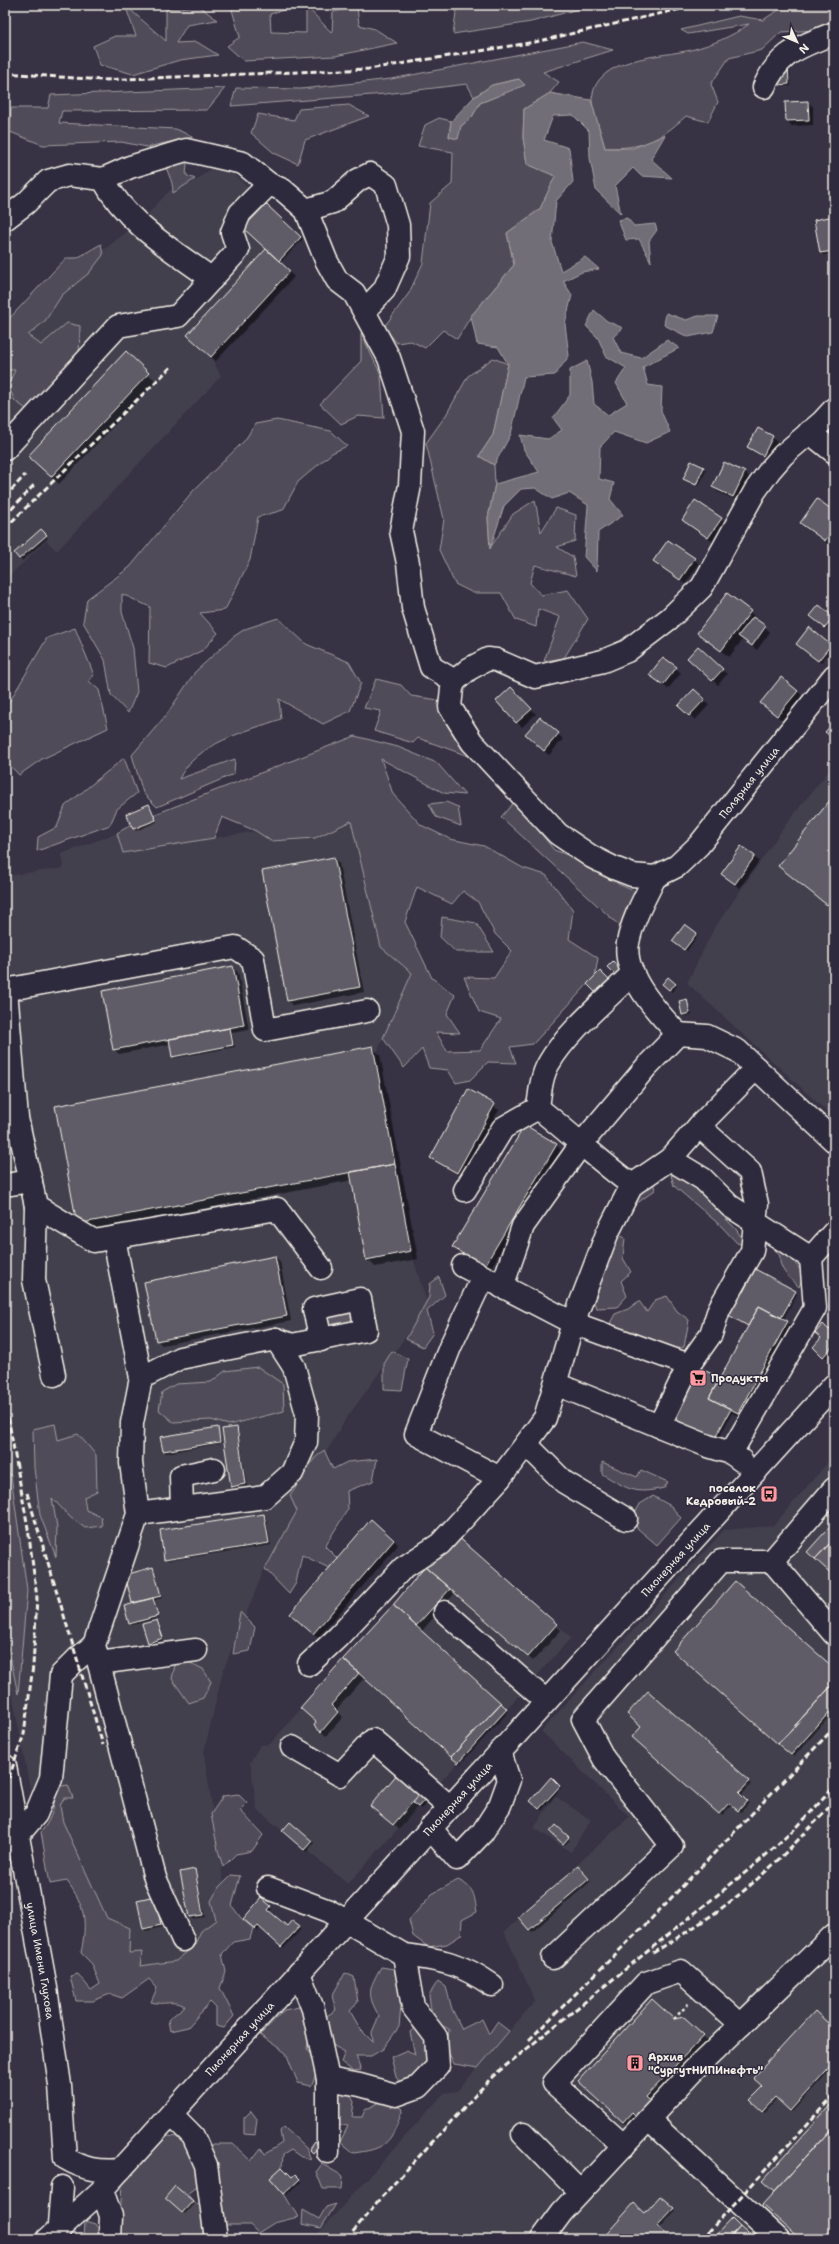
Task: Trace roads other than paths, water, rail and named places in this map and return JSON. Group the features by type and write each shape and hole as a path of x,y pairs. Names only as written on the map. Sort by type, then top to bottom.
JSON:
{"street":[{"path":"764,87 772,69 782,58 805,45 834,33"},
{"path":"5,219 26,203 48,181 69,175 103,179 130,167 186,150 243,163 269,184 283,190 306,210 326,260 337,280 354,293 389,358 412,431 410,485 401,531 408,563 413,608 431,667 455,681"},
{"path":"306,210 333,202 358,180 370,174 386,185 398,225 399,256 384,290 364,310"},
{"path":"103,179 112,197 137,224 212,279"},
{"path":"5,449 118,326 178,316 238,250 232,232 240,213 269,184"},
{"path":"834,409 822,422 783,455 755,490 702,587 670,618 627,651 603,661 535,677 496,660 488,659 469,669 455,681 452,688 450,707 472,742 558,834 592,857 614,868 632,875 655,877 638,912 627,944 633,973 646,998 678,1034 707,1036 738,1051 834,1141"},
{"path":"809,432 834,452"},
{"name":"Полярная улица","path":"655,877 677,866 699,845 834,676"},
{"path":"54,1375 34,1280 36,1206 17,1118 5,990 235,947 253,959 265,1030 367,1011"},
{"path":"538,1108 540,1086 548,1064 563,1044 633,973"},
{"path":"502,1287 522,1226 582,1143 647,1066 678,1034"},
{"path":"309,1664 338,1638 404,1568 440,1544 500,1478 526,1444 544,1418 556,1384 573,1323 607,1234 632,1186 670,1159 699,1126 756,1068"},
{"path":"538,1108 582,1143 601,1163 632,1186"},
{"path":"465,1190 503,1128 538,1108"},
{"path":"659,1426 689,1365 711,1334 719,1308 752,1251 757,1204 750,1172 699,1126"},
{"path":"670,1159 703,1179 730,1206 754,1223 811,1258"},
{"path":"5,1185 30,1181"},
{"path":"36,1206 94,1241 277,1209 321,1268"},
{"path":"730,1453 815,1308 811,1258 834,1232"},
{"path":"114,1238 141,1378 132,1423 131,1463 138,1514 97,1654 155,1878 183,1940"},
{"path":"463,1266 573,1323 689,1365"},
{"path":"483,1277 450,1347 416,1434 500,1478"},
{"path":"141,1378 180,1358 276,1339 292,1345 321,1340"},
{"path":"138,1514 265,1497 292,1473 306,1442 307,1414 294,1367 276,1339"},
{"path":"556,1384 708,1446 730,1453 756,1471"},
{"name":"Пионерная улица","path":"54,2235 102,2190 834,1385"},
{"path":"526,1444 564,1482 626,1519"},
{"path":"182,1508 181,1476 214,1469"},
{"path":"553,1958 672,1846 604,1759 583,1720 721,1561 772,1561 834,1489"},
{"path":"772,1561 834,1634"},
{"path":"445,1612 546,1701"},
{"path":"18,1835 36,1814 51,1778 61,1675 77,1659 97,1654 196,1650"},
{"path":"292,1747 340,1775 373,1740 450,1807"},
{"path":"430,1828 457,1858 482,1833 500,1805 509,1780 500,1752"},
{"name":"улица Имени Глухова","path":"5,1766 51,2025 60,2085 64,2158 77,2165 100,2172 120,2170"},
{"path":"268,1888 329,1911 345,1922 404,1954 445,1960 474,1973 492,1985"},
{"path":"542,2239 562,2212 693,2071 834,1935"},
{"path":"328,2079 360,2085 396,2095 418,2087 438,2066 436,2037 412,2007 404,1954"},
{"path":"624,2146 554,2083 646,1983 680,1971 741,2025"},
{"path":"299,1973 313,2009 328,2079 328,2152"},
{"path":"171,2114 193,2136 206,2165 216,2239"},
{"path":"649,2120 778,2239"},
{"path":"523,2134 580,2192"},
{"path":"54,2235 62,2187"},
{"path":"102,2190 111,2216 110,2239"}],"railway":[{"path":"5,73 102,80 369,69 535,42 698,5"},
{"path":"5,528 172,366"},
{"path":"5,497 25,475"},
{"path":"5,516 34,485"},
{"path":"5,1400 28,1528 37,1598 33,1666 24,1734 5,1789"},
{"path":"27,1493 103,1745"},
{"path":"529,2040 651,1919 834,1728"},
{"path":"347,2239 378,2201 493,2076 757,1863 798,1826 834,1787"},
{"path":"653,1953 713,1914 747,1888 781,1857 834,1802"},
{"path":"702,2239 834,2095"}],"place":[{"name":"Продукты","path":"698,1378"},
{"name":"поселок Кедровый-2","path":"769,1494"},
{"name":"Архив \"СургутНИПИнефть\"","path":"635,2063"}]}
